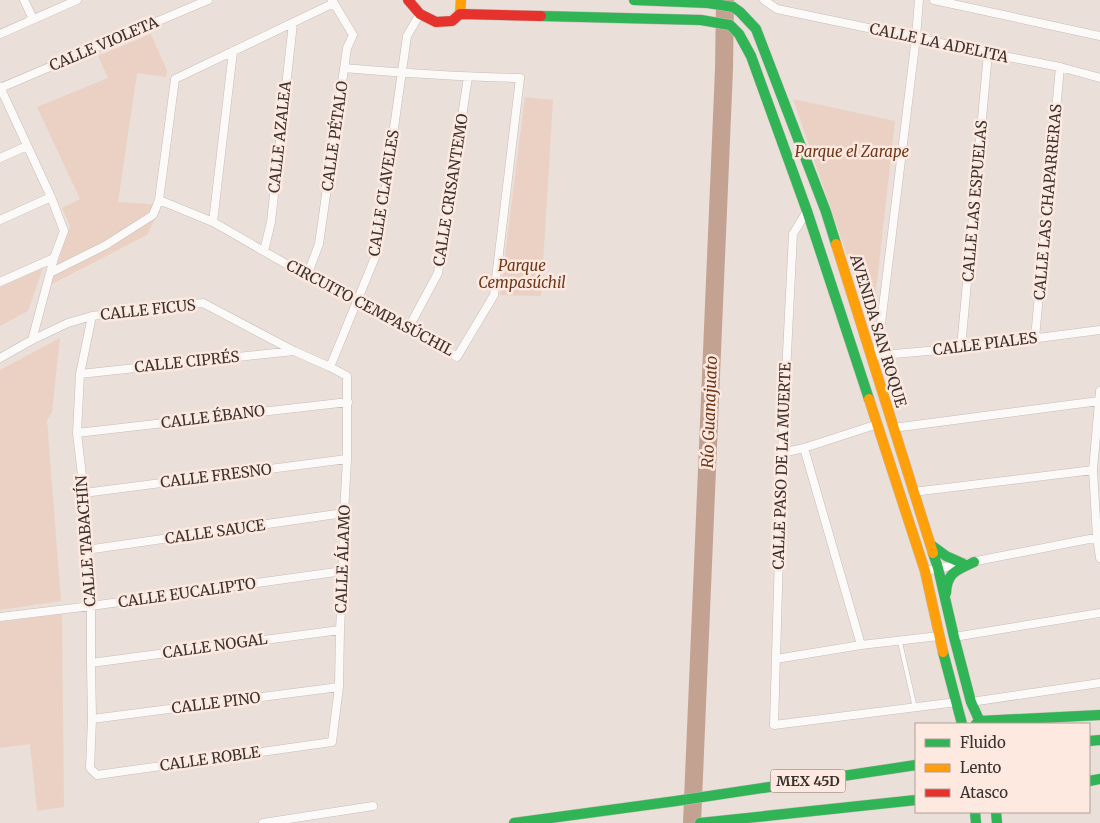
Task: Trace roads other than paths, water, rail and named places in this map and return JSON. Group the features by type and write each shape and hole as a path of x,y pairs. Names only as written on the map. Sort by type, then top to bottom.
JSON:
{"main road":[{"path":"408,0 420,14 436,22 452,21 460,14 461,0"},
{"name":"AVENIDA SAN ROQUE","path":"634,0 703,2 733,7 756,29 826,212 874,356 893,428 938,568 971,702 979,723"},
{"path":"666,1 667,20"},
{"path":"684,1 690,20"},
{"name":"AVENIDA SAN ROQUE","path":"460,14 702,20 730,24 739,34 751,56 807,210 878,424 925,571 962,723"},
{"path":"930,545 939,553 949,558 969,563"},
{"path":"946,601 946,584 950,573 969,563"},
{"path":"979,723 1026,718 1100,715"},
{"name":"MEX 45D","path":"514,823 915,765"},
{"name":"MEX 45D","path":"700,823 915,800"}],"street":[{"path":"24,0 32,19"},
{"path":"0,34 77,0"},
{"name":"CALLE VIOLETA","path":"0,88 208,0"},
{"name":"CALLE LA ADELITA","path":"764,0 777,9 1060,67 1100,78"},
{"path":"874,356 916,38 919,0"},
{"path":"934,0 1100,36"},
{"path":"50,273 106,245 153,215 159,200 175,79 333,2"},
{"name":"CALLE PÉTALO","path":"307,276 320,244 347,48 352,35 333,2"},
{"name":"CALLE CLAVELES","path":"330,367 376,255 407,36 420,14"},
{"name":"CALLE AZALEA","path":"264,251 271,222 293,23"},
{"path":"212,222 233,52"},
{"name":"CALLE LAS ESPUELAS","path":"961,348 988,53"},
{"name":"CALLE LAS CHAPARRERAS","path":"1035,338 1060,67"},
{"name":"CIRCUITO CEMPASÚCHIL","path":"159,200 212,222 307,276 409,327 457,357 494,296 520,78 468,77 344,68"},
{"name":"CALLE CRISANTEMO","path":"409,327 438,273 468,77"},
{"path":"0,88 51,197 64,231 54,258 32,340"},
{"path":"0,158 27,146"},
{"path":"0,220 51,197"},
{"name":"CALLE PASO DE LA MUERTE","path":"807,210 793,234 782,453 774,725 915,708"},
{"path":"0,282 54,258"},
{"name":"CALLE FICUS","path":"0,358 68,323 92,316 204,303 294,351 347,376"},
{"name":"CALLE TABACHÍN","path":"90,768 92,719 90,663 91,606 86,550 84,493 77,433 80,374 92,316"},
{"name":"CALLE PIALES","path":"874,356 961,348 1100,330"},
{"name":"CALLE CIPRÉS","path":"80,374 294,351"},
{"name":"CALLE ÁLAMO","path":"332,742 339,688 344,513 348,459 347,376"},
{"path":"1100,391 1095,467 1100,558"},
{"path":"893,428 1099,401"},
{"name":"CALLE ÉBANO","path":"77,433 348,402"},
{"path":"782,453 804,448 878,424"},
{"path":"804,448 861,646"},
{"name":"CALLE FRESNO","path":"84,493 348,459"},
{"path":"913,492 1095,467"},
{"name":"CALLE SAUCE","path":"86,550 344,513"},
{"path":"925,571 1098,537"},
{"name":"CALLE EUCALIPTO","path":"0,617 343,571"},
{"path":"954,637 1100,612"},
{"name":"CALLE NOGAL","path":"90,663 340,630"},
{"path":"776,659 940,636"},
{"path":"971,702 1100,683"},
{"name":"CALLE PINO","path":"92,719 339,688"},
{"path":"915,708 957,702"},
{"name":"CALLE ROBLE","path":"90,768 97,775 332,742"},
{"path":"263,823 372,806"}],"lane":[{"path":"900,642 915,708"}],"waterway":[{"name":"Río Guanajuato","path":"692,823 724,69 725,0"}],"park label":[{"name":"Parque el Zarape","path":"852,152"},
{"name":"Parque Cempasúchil","path":"522,274"}]}
